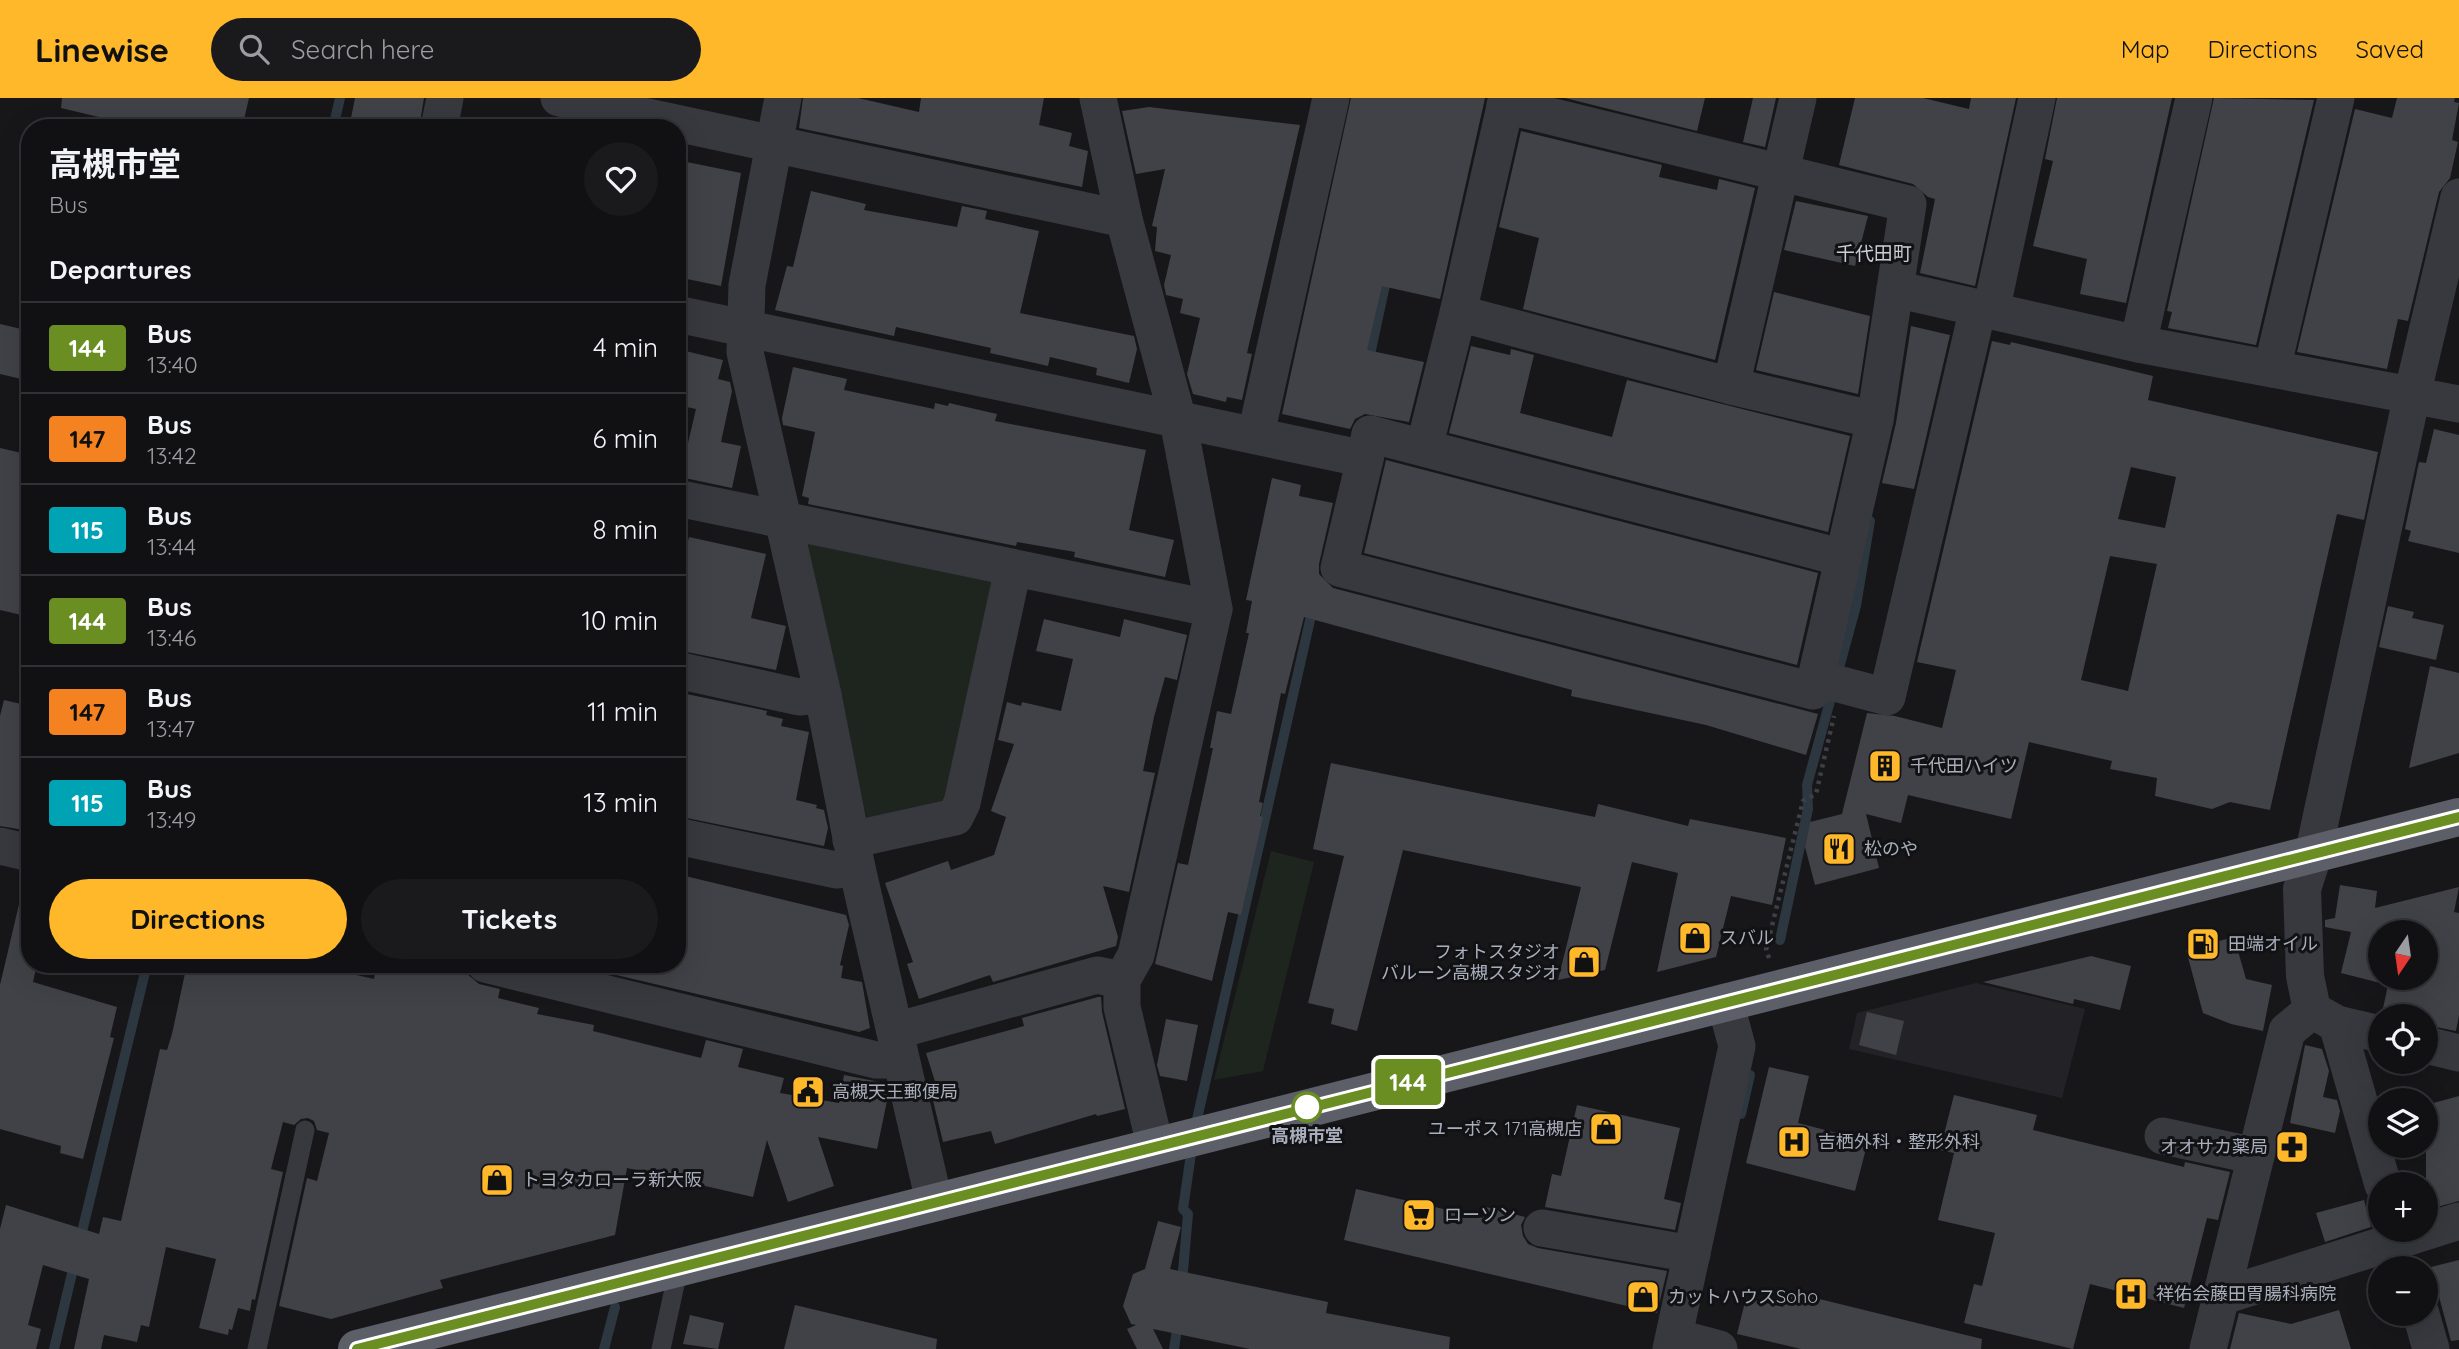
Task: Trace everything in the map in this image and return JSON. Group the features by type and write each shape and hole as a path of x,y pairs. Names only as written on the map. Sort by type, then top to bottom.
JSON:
{"highway":[{"path":"357,1349 2459,817"}],"street":[{"path":"441,119 445,98"},
{"path":"559,98 658,119"},
{"path":"783,98 747,285 745,352 823,695 854,854 934,1201"},
{"path":"1098,98 1124,219 1178,420 1214,609 1136,955 1122,979 1122,1007 1155,1145"},
{"path":"1256,434 1331,98"},
{"path":"1731,386 1798,98"},
{"path":"1843,558 1370,434 1339,568 1813,691 1828,681 1886,697 2037,98"},
{"path":"2138,344 2194,98"},
{"path":"2272,369 2336,98"},
{"path":"1424,448 1506,101 1908,204 1875,419 1843,558 1828,681"},
{"path":"686,125 1124,219"},
{"path":"2378,1172 2324,1017 2305,976 2302,889 2314,855 2412,396 2459,197"},
{"path":"1895,289 2138,344 2459,404"},
{"path":"1458,313 1731,386 1875,419"},
{"path":"686,316 1365,459"},
{"path":"686,500 1214,609"},
{"path":"686,838 836,870 854,854 955,817 962,803 1013,569"},
{"path":"686,672 799,696 823,695"},
{"path":"0,846 21,851"},
{"path":"522,973 863,1057 1097,975 1122,979"},
{"path":"1719,1349 1672,1343 1737,1046 1725,1002"},
{"path":"2208,1349 2287,1031 2324,1017 2368,1030"},
{"path":"2438,1048 2459,1053"},
{"path":"2163,1136 2256,1156"},
{"path":"2223,1296 2400,1246 2459,1221"},
{"path":"1542,1228 1692,1254"},
{"path":"2424,1326 2431,1349"}],"lane":[{"path":"257,1349 305,1130"},
{"path":"661,1349 679,1266"}],"path":[{"path":"1780,989 1766,950 1803,801 1816,794 1828,681"}],"shaded area":[{"path":"803,542 992,573 999,585 951,801 867,819"},
{"path":"1271,851 1314,862 1263,1071 1214,1080"},
{"path":"1976,983 2085,1009 2062,1098 1849,1049 1857,1013"}],"building":[{"path":"62,98 249,98 244,119 107,119 61,108"},
{"path":"355,98 424,98 420,119 351,119"},
{"path":"803,98 858,98 919,112 921,98 1044,98 1039,125 1072,133 1069,146 1088,151 1082,187 799,128"},
{"path":"1351,98 1485,98 1440,299 1382,286 1367,350 1424,362 1409,422 1365,414 1355,419 1350,429 1282,414"},
{"path":"1565,98 1705,98 1697,131"},
{"path":"1753,98 1776,98 1765,147 1743,142"},
{"path":"1855,98 1923,98 1969,109 1971,98 2016,98 1975,286 1920,273 1935,199 1928,197 1913,184 1839,165"},
{"path":"2057,98 2172,98 2126,303 2080,294 2087,259 2033,246 2053,161 2045,159"},
{"path":"2214,98 2314,100 2256,345 2168,328 2172,312 2167,311"},
{"path":"2397,98 2455,98 2454,102 2459,103 2452,140 2458,142 2450,178 2439,192 2408,321 2398,319 2387,369 2297,352 2355,109 2392,118"},
{"path":"1149,107 1300,125 1247,353 1252,354 1242,400 1227,397 1226,402 1193,394 1187,374 1200,318 1180,313 1183,299 1166,295 1164,285 1171,255 1155,251 1157,227 1152,226 1165,169 1136,174 1122,111"},
{"path":"1521,131 1662,165 1659,177 1717,190 1719,179 1755,188 1715,360 1523,309 1539,238 1499,227"},
{"path":"686,162 741,173 721,286 686,279"},
{"path":"811,191 866,204 864,210 957,227 962,206 987,211 985,219 1039,231 1020,313 1134,336 1137,349 1129,383 1096,375 1097,368 1050,357 1048,366 990,353 991,348 896,327 894,336 775,310 787,266 793,267"},
{"path":"1796,201 1868,216 1855,266 1784,250"},
{"path":"1774,292 1870,316 1858,394 1756,370"},
{"path":"0,324 21,329 21,379 0,374"},
{"path":"1911,326 1950,335 1914,489 1882,483 1896,423"},
{"path":"1992,341 2010,345 2011,342 2153,376 2148,400 2378,452 2364,520 2337,514 2270,810 2230,802 2212,809 2155,796 2157,778 2110,769 2112,761 2029,742 2011,819 1908,795 1901,823 1866,814 1879,868 1815,885 1805,847 1810,822 1842,814 1867,713 1895,716 1942,728 1956,670 1917,662","holes":["2131,467 2176,477 2165,528 2118,519","2110,556 2157,564 2128,691 2081,680"]},
{"path":"1471,346 1510,355 1511,349 1534,355 1520,413 1612,437 1627,380 1850,436 1828,532 1449,433"},
{"path":"686,351 723,360 718,379 730,382 732,391 721,442 741,446 732,488 686,478 686,452 696,409 686,407"},
{"path":"793,367 847,379 844,390 934,409 935,403 948,406 949,403 997,414 995,421 1146,450 1129,530 1174,540 1165,577 1074,557 1075,552 1017,542 1016,546 808,504 809,498 802,496 815,432 783,425 782,418"},
{"path":"2434,429 2459,435 2459,553 2408,541 2411,531 2405,529 2419,462 2426,463"},
{"path":"0,448 21,453 21,615 0,610"},
{"path":"1386,460 1818,573 1797,665 1364,553"},
{"path":"1272,478 1301,485 1299,496 1333,503 1319,574 1333,588 1818,714 1806,755 1706,725 1571,696 1572,690 1304,617 1285,694 1281,693 1259,802 1263,803 1260,816 1263,817 1241,915 1228,912 1212,981 1155,964 1178,863 1188,865 1213,748 1210,748 1217,711 1231,714 1249,633 1246,633 1252,601 1246,600"},
{"path":"689,537 766,554 751,618 786,626 776,670 686,652 686,550"},
{"path":"2388,606 2414,612 2412,618 2444,625 2436,660 2379,647"},
{"path":"1044,619 1120,637 1124,619 1187,635 1177,680 1165,677 1154,717 1143,771 1155,773 1129,892 1103,886 1118,937 1116,946 993,982 990,975 919,999 907,964 913,962 885,883 948,861 951,870 994,855 1006,817 991,811 1014,744 998,740 1007,702 1021,706 1022,702 1061,711 1073,659 1036,651"},
{"path":"2430,666 2459,673 2459,753 2409,768"},
{"path":"686,694 767,711 766,715 783,719 781,726 809,732 796,800 817,805 816,808 824,810 828,828 824,846 686,818"},
{"path":"4,700 21,704 21,830 0,826 0,716"},
{"path":"1331,763 1595,817 1598,804 1688,826 1690,819 1786,838 1772,905 1731,896 1716,957 1657,972 1678,873 1632,862 1605,970 1558,980 1581,887 1403,850 1357,1031 1331,1024 1334,1009 1308,1003 1344,856 1313,849"},
{"path":"686,876 846,915 849,925 840,965 843,966 841,978 862,982 870,1028 859,1032 612,974 686,973"},
{"path":"2340,885 2377,891 2375,908 2459,887 2454,912 2459,913 2459,1015 2456,1031 2438,1027 2438,1004 2384,1004 2387,990 2438,990 2438,920 2368,920 2368,980 2341,973 2351,932 2325,927 2325,920 2335,918"},
{"path":"21,900 21,973 35,973 33,982 117,1007 110,1037 114,1038 83,1159 60,1153 61,1146 0,1129 0,985"},
{"path":"2234,937 2246,979 2272,985 2263,1031 2231,1024 2203,1013 2186,950"},
{"path":"2091,956 2131,966 2120,1010 2074,999 2073,1004 1983,982"},
{"path":"185,973 348,973 374,979 375,973 463,973 479,984 500,989 498,998 539,1008 537,1014 594,1025 593,1031 701,1058 706,1040 743,1049 738,1067 784,1078 780,1093 839,1103 844,1075 885,1083 888,1096 877,1149 818,1137 834,1186 788,1202 767,1140 753,1197 627,1168 615,1235 440,1280 443,1288 331,1319 279,1306 307,1178 317,1181 329,1133 317,1130 314,1121 308,1118 301,1119 294,1125 283,1122 271,1169 283,1172 255,1300 252,1299 250,1311 238,1308 228,1335 199,1328 216,1259 166,1247 149,1327 141,1325 137,1342 104,1335 101,1349 74,1349 89,1279 43,1265 28,1325 41,1329 36,1349 0,1349 0,1229 6,1205 99,1234 103,1217 121,1221 160,1049 167,1050"},
{"path":"1101,997 1102,1012 1125,1109 1097,1116 1096,1114 995,1144 991,1131 943,1142 931,1092 939,1094 926,1053 1024,1026 1022,1018"},
{"path":"1867,1012 1904,1021 1896,1055 1859,1045"},
{"path":"1166,1019 1198,1025 1187,1081 1160,1076 1157,1065"},
{"path":"2305,1045 2322,1049 2329,1071 2323,1097 2337,1100 2340,1111 2335,1133 2290,1123"},
{"path":"1769,1067 1809,1076 1798,1123 1868,1141 1855,1191 1746,1163"},
{"path":"1954,1095 2037,1115 2033,1130 2184,1167 2185,1162 2230,1172 2218,1220 2207,1218 2184,1308 2090,1284 2073,1349 1964,1323 1974,1284 1982,1286 1995,1233 1938,1220 1954,1153 1940,1150"},
{"path":"2459,1096 2459,1201 2438,1207 2438,1172 2426,1172 2426,1158 2438,1158 2438,1102"},
{"path":"1577,1105 1680,1128 1664,1199 1681,1203 1675,1230 1545,1207 1552,1174 1561,1176"},
{"path":"1356,1189 1483,1218 1486,1207 1525,1217 1521,1225 1523,1236 1528,1244 1538,1248 1667,1271 1657,1313 1344,1240"},
{"path":"2364,1200 2368,1228 2325,1242 2316,1213"},
{"path":"1158,1221 1181,1227 1170,1269 1328,1302 1326,1313 1450,1337 1449,1349 1250,1349 1153,1329 1163,1349 1137,1349 1127,1329 1136,1325 1131,1324 1123,1306 1133,1274 1145,1269"},
{"path":"2459,1260 2459,1340 2451,1341 2438,1293 2438,1265"},
{"path":"1787,1291 1982,1339 1981,1349 1801,1349 1737,1334 1746,1298 1783,1307"},
{"path":"795,1305 937,1339 936,1349 784,1349"},
{"path":"2339,1310 2351,1349 2230,1349 2239,1313 2291,1324"},
{"path":"690,1315 724,1323 718,1349 683,1344"}],"waterway":[{"path":"335,119 340,98"},
{"path":"1368,364 1387,276"},
{"path":"1780,940 1808,809 1807,785 1856,606 1870,521"},
{"path":"1195,1128 1313,607"},
{"path":"80,1240 145,973"},
{"path":"1741,1114 1750,1075"},
{"path":"1182,1282 1188,1214 1183,1209 1192,1147"},
{"path":"54,1349 75,1261"},
{"path":"604,1349 615,1307"},
{"path":"1174,1349 1178,1322"}],"bus line":[{"name":"144","path":"357,1349 2459,817"}],"place":[{"name":"千代田ハイツ","path":"1885,766"},
{"name":"松のや","path":"1839,849"},
{"name":"スバル","path":"1695,938"},
{"name":"田端オイル","path":"2203,944"},
{"name":"フォトスタジオ バルーン高槻スタジオ","path":"1584,962"},
{"name":"高槻天王郵便局","path":"808,1092"},
{"name":"高槻市堂","path":"1307,1107"},
{"name":"ユーポス 171高槻店","path":"1606,1129"},
{"name":"吉栖外科・整形外科","path":"1794,1142"},
{"name":"オオサカ薬局","path":"2292,1147"},
{"name":"トヨタカローラ新大阪","path":"497,1180"},
{"name":"ローソン","path":"1419,1215"},
{"name":"祥佑会藤田胃腸科病院","path":"2131,1294"},
{"name":"カットハウスSoho","path":"1643,1297"}],"district":[{"name":"千代田町","path":"1874,253"}]}
